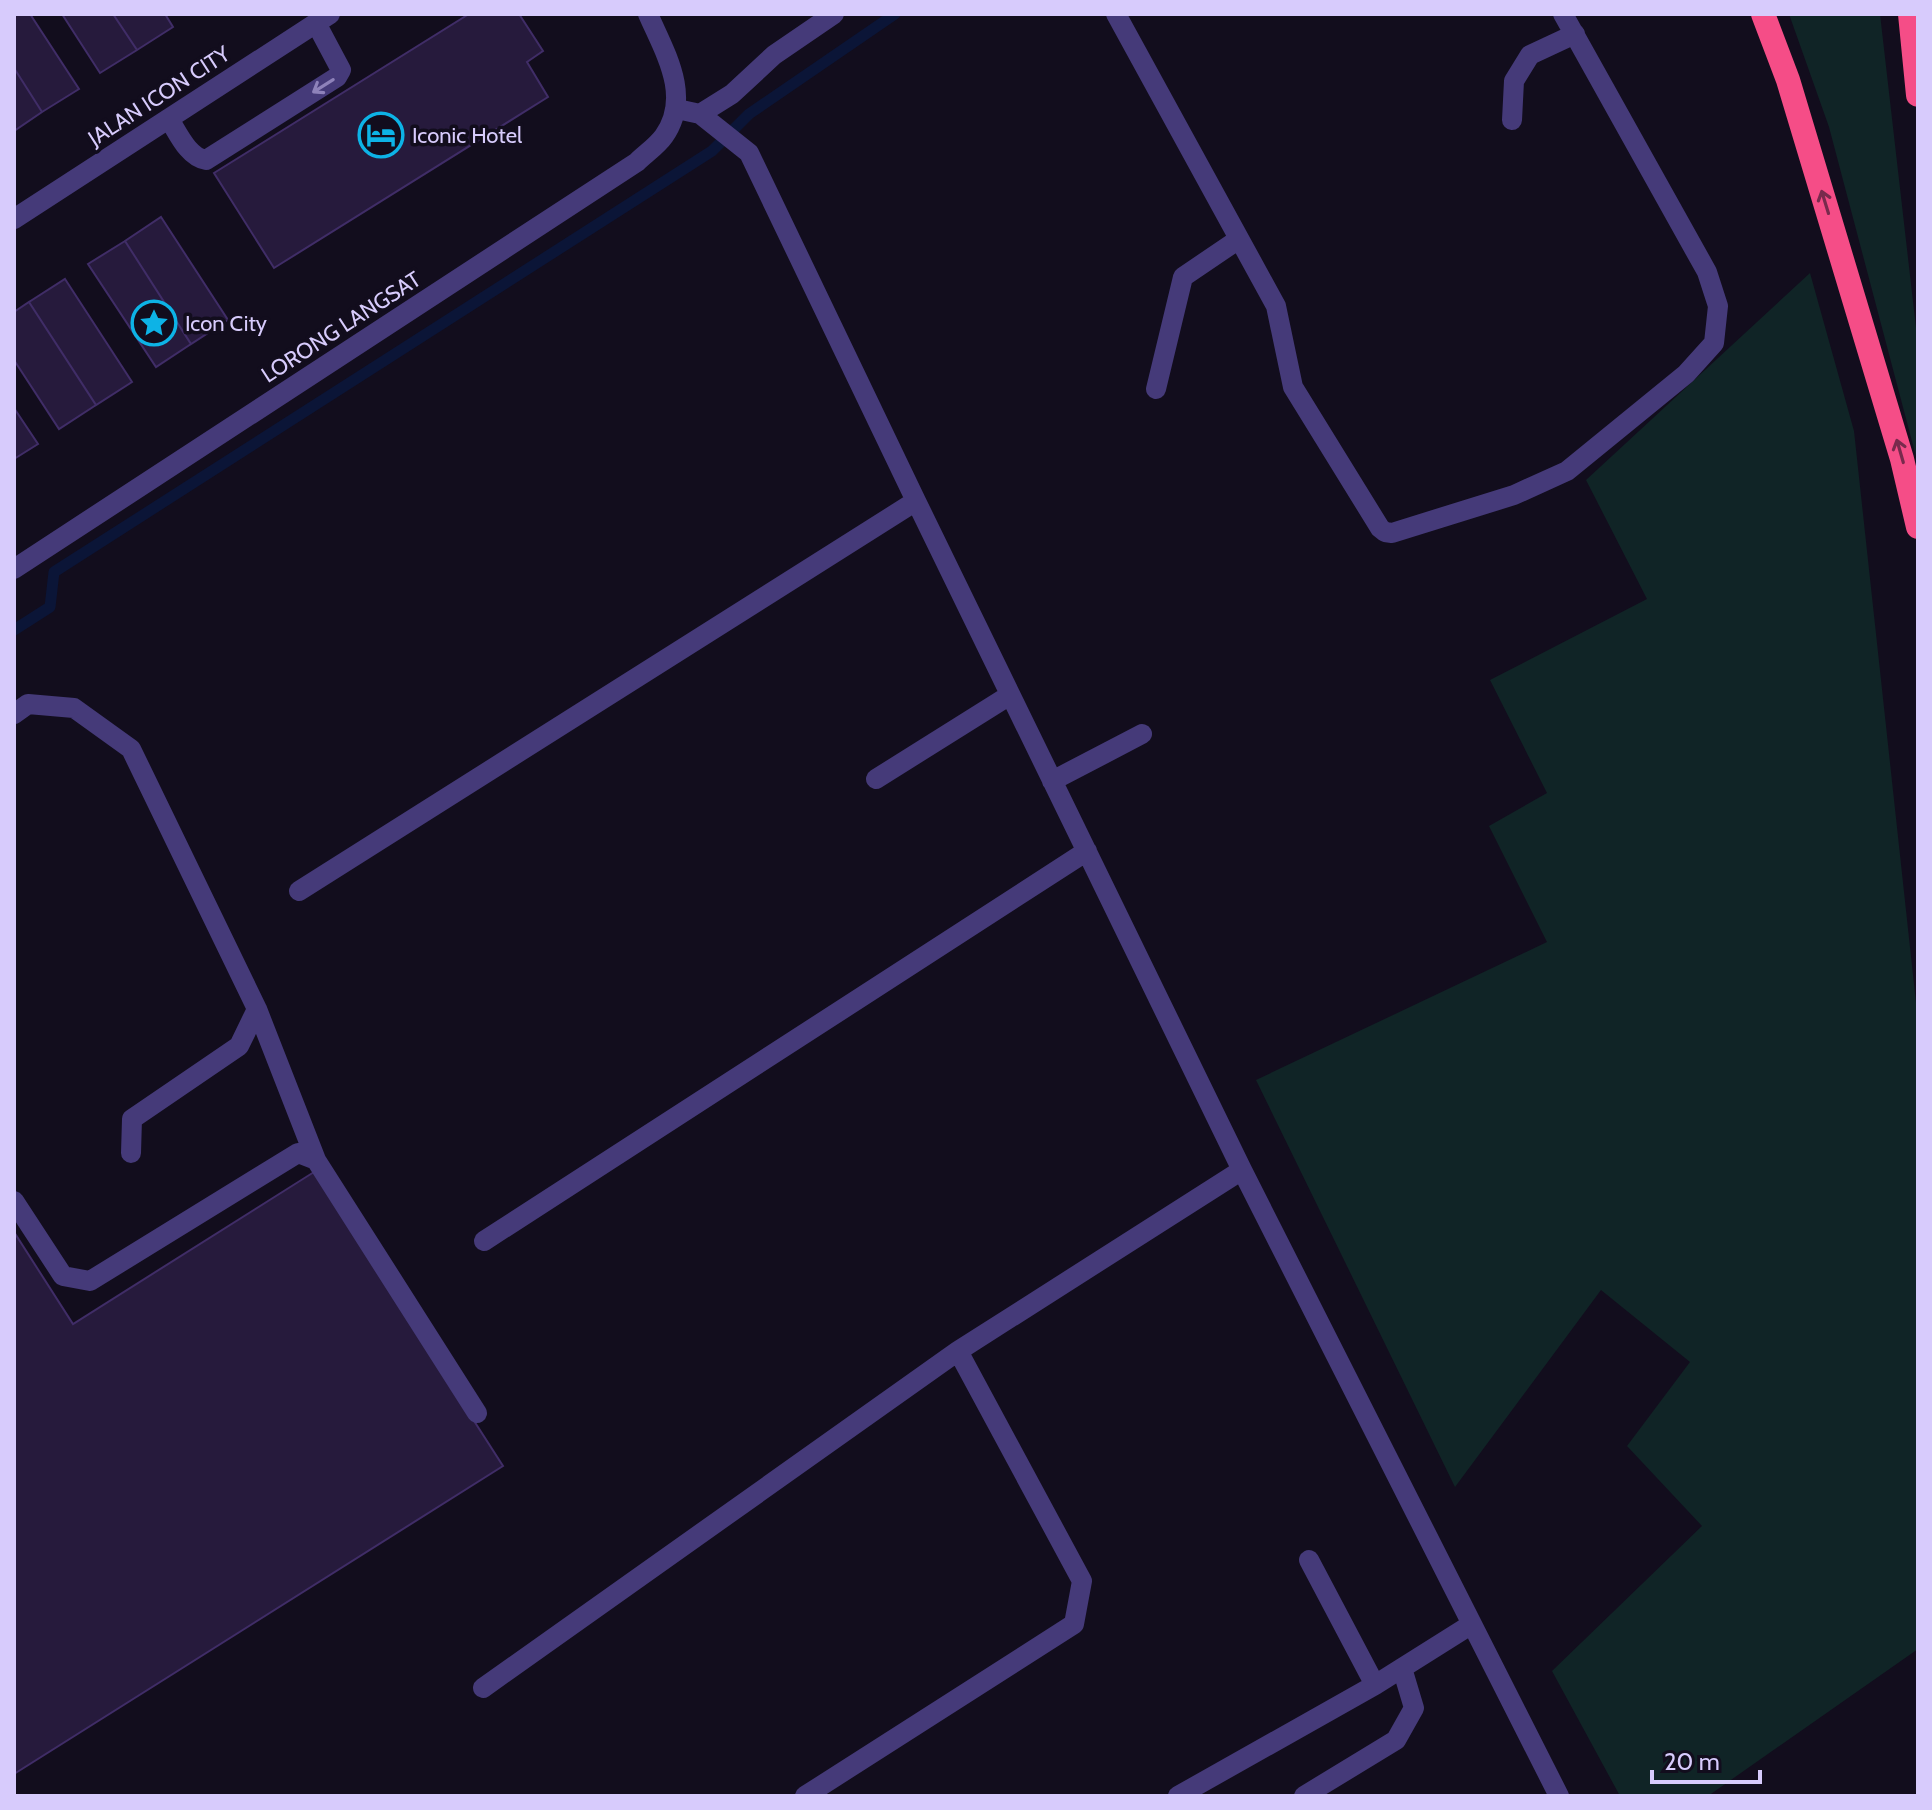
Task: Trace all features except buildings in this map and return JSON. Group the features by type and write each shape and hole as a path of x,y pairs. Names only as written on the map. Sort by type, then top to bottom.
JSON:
{"highway":[{"path":"1763,14 1788,80 1902,459 1918,527"},
{"path":"1910,14 1918,95"}],"street":[{"path":"648,14 674,72 677,109 700,114 749,153 1242,1170 1559,1796"},
{"path":"700,114 732,94 774,55 834,14"},
{"path":"1116,14 1276,306 1293,387 1380,528 1392,533 1514,495 1567,471 1686,374 1714,343 1718,306 1707,272 1563,14"},
{"path":"169,119 192,155 206,160 337,77 341,70 323,18"},
{"name":"JALAN ICON CITY","path":"14,219 323,18"},
{"path":"1512,120 1514,81 1530,55 1575,34"},
{"name":"LORONG LANGSAT","path":"14,569 637,162 664,137 677,109"},
{"path":"1156,389 1183,277 1239,239"},
{"path":"299,891 916,501"},
{"path":"876,779 1010,695"},
{"path":"14,714 28,704 74,708 131,749 257,1009 316,1160 477,1413"},
{"path":"1052,781 1142,734"},
{"path":"484,1241 1087,851"},
{"path":"131,1153 132,1119 239,1046 257,1009"},
{"path":"14,1201 63,1276 90,1281 298,1153 316,1160"},
{"path":"483,1688 958,1351 1242,1170"},
{"path":"805,1796 1074,1624 1082,1581 958,1351"},
{"path":"1309,1560 1375,1685"},
{"path":"1178,1796 1375,1685 1472,1624"},
{"path":"1304,1796 1396,1740 1414,1708 1402,1668"}],"green space":[{"path":"1789,14 1880,14 1918,345 1918,464 1829,127"},
{"path":"1810,273 1854,431 1918,1021 1918,1649 1708,1796 1620,1796 1552,1671 1702,1526 1627,1446 1690,1362 1601,1290 1455,1487 1256,1080 1547,942 1489,826 1547,793 1490,680 1647,599 1586,480"}],"waterway":[{"path":"14,630 50,607 54,572 712,151 749,114 895,14"}],"place":[{"name":"Iconic Hotel","path":"381,135"},
{"name":"Icon City","path":"154,323"}]}
